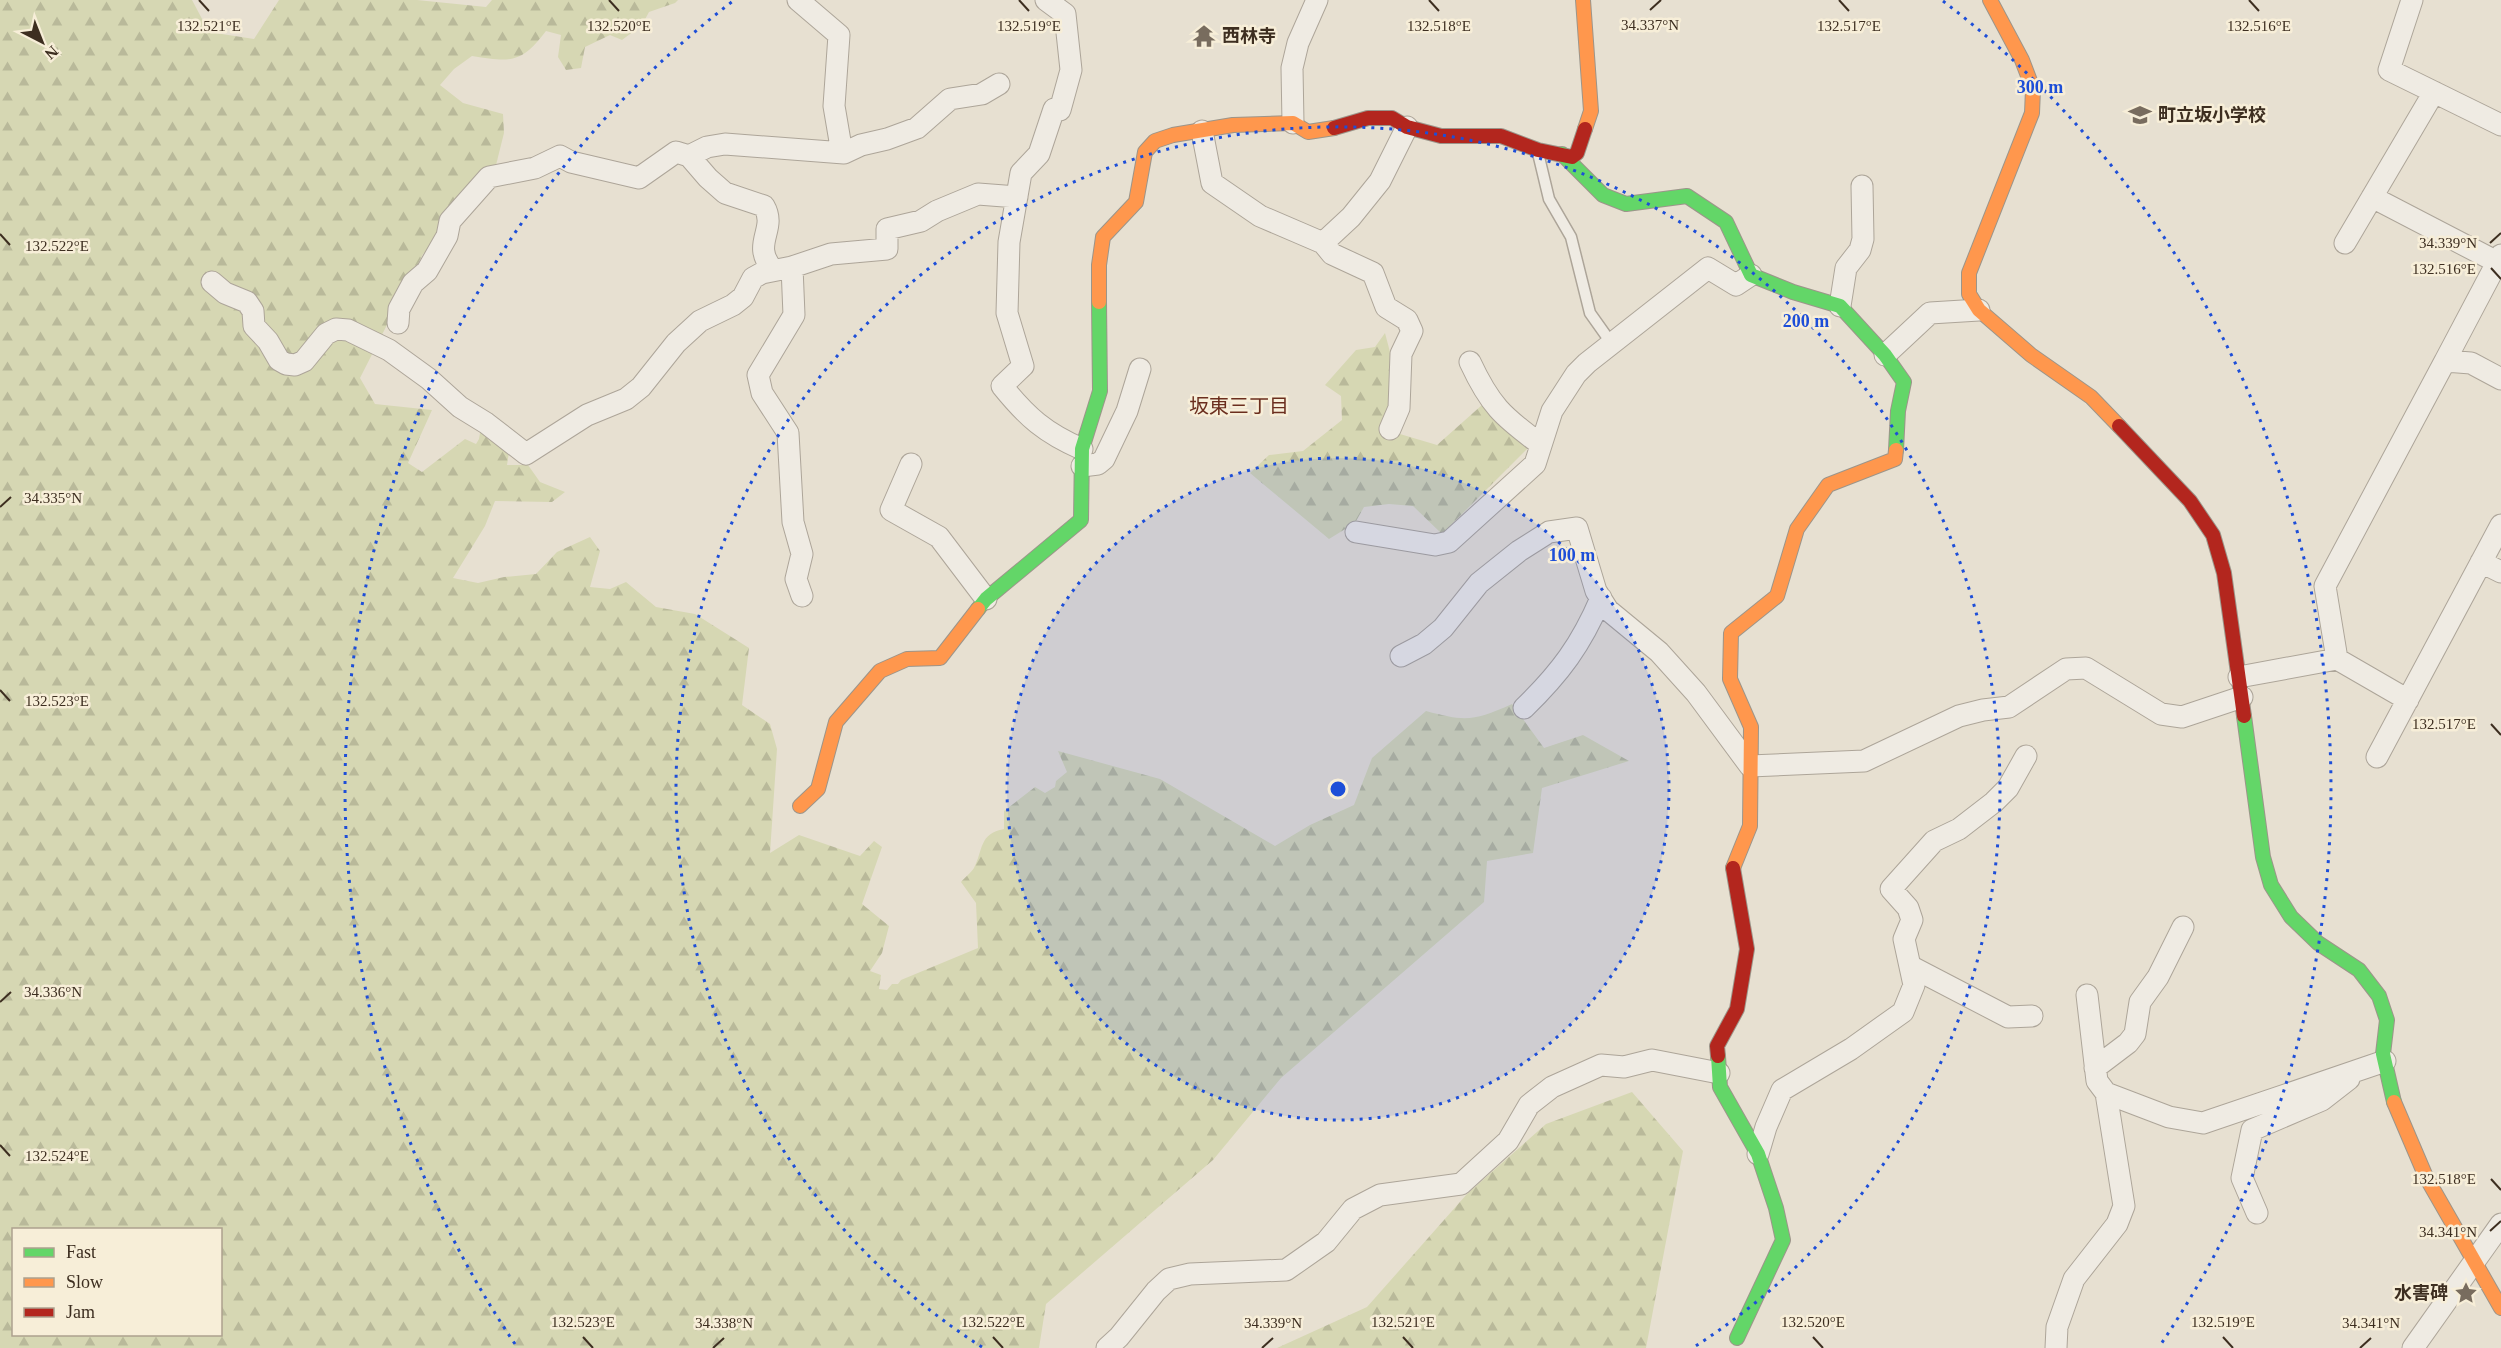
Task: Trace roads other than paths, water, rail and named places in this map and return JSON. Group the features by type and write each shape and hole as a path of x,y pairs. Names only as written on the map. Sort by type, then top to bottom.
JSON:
{"street":[{"path":"798,0 839,35 834,106 842,153"},
{"path":"1046,0 1065,14 1071,70 1060,110 1054,109 1039,154 1021,172 1009,242 1007,313 1023,366 1002,386 1027,416 1082,457 1098,464 1104,459 1127,411 1140,369"},
{"path":"1293,123 1292,68 1298,43 1317,0"},
{"path":"800,806 818,789 836,722 880,671 907,659 940,658 986,599 1081,520 1082,457 1100,391 1098,265 1103,237 1136,202 1145,152 1155,141 1173,135 1233,125 1293,123 1308,132 1332,129 1368,118 1392,118 1407,127 1441,136 1500,136 1538,150 1572,157 1577,153 1591,111 1583,0"},
{"path":"1990,0 2022,60 2033,89 2032,113 1969,273 1969,294 1979,310 2031,355 2091,397 2190,501 2213,535 2224,573 2263,857 2271,885 2291,917 2318,943 2359,970 2379,996 2386,1020 2385,1060 2391,1094 2426,1177 2501,1308"},
{"path":"2412,0 2389,70 2501,125"},
{"path":"689,156 707,147 725,144 842,153 917,128 950,99 981,94 999,84"},
{"path":"2345,243 2434,92"},
{"path":"1323,243 1350,217 1380,181 1407,127"},
{"path":"1202,131 1212,183 1260,216 1323,243 1332,254 1373,273 1386,307 1407,320 1412,331 1401,354 1399,408 1390,429"},
{"path":"398,323 399,309 413,283 427,271 447,236 450,221 489,177 536,168 560,156 571,162 639,177 676,152 689,156 725,193 764,206 769,219 762,252 764,260 782,269 794,315 758,375 762,393 788,432 793,522 802,554 796,579 802,597"},
{"path":"1562,154 1603,195 1626,204 1687,196 1726,222 1751,275 1793,292 1840,306 1885,355 1904,382 1898,411 1894,459 1828,485 1797,529 1777,596 1731,633 1730,678 1751,727 1750,826 1733,868 1747,950 1737,1009 1717,1046 1720,1087 1758,1154 1776,1208 1783,1240 1737,1338"},
{"path":"1840,306 1846,268 1860,250 1863,239 1862,186"},
{"path":"212,282 225,293 247,302 253,311 254,326 268,341 279,360 286,364 295,366 304,361 326,334 336,329 348,330 389,350 429,379 460,407 526,454 587,415 626,399 641,387 676,343 700,321 733,305 743,297 753,278 762,273 831,254 887,249 886,229 921,221 978,194 1017,197"},
{"path":"2337,659 2325,586 2499,259 2372,197"},
{"path":"1356,532 1435,545 1449,542 1535,464 1552,411 1576,374 1708,268 1736,285 1751,275"},
{"path":"1885,355 1930,313 1979,310"},
{"path":"2445,361 2471,363 2501,379"},
{"path":"1470,362 1485,394 1509,422 1540,444"},
{"path":"911,464 891,510 939,537 986,599"},
{"path":"2377,757 2501,525"},
{"path":"1401,656 1424,644 1443,627 1479,584 1519,551 1549,532 1577,528 1596,591 1608,610 1659,652 1696,693 1750,766"},
{"path":"2481,562 2501,572"},
{"path":"1524,708 1560,671 1586,634 1601,598"},
{"path":"1750,766 1864,761 1959,716 2009,707 2066,669 2086,668 2161,714 2182,717 2240,687 2337,659 2408,700"},
{"path":"1758,1154 1766,1127 1782,1090 1851,1049 1903,1012 1914,985 1904,939 1912,920 1908,908 1891,889 1934,841 1959,829 1994,802 2008,788 2026,756"},
{"path":"2095,1068 2128,1043 2135,1034 2140,1002 2158,977 2183,927"},
{"path":"1910,966 2008,1017 2032,1016"},
{"path":"2056,1348 2057,1327 2074,1279 2117,1224 2124,1206 2106,1093 2097,1081 2087,995"},
{"path":"1107,1348 1169,1279 1190,1274 1286,1270 1326,1242 1353,1209 1380,1195 1461,1184 1508,1141 1529,1105 1552,1087 1572,1078 1601,1065 1624,1067 1652,1060 1719,1073"},
{"path":"2106,1093 2169,1117 2203,1123 2385,1060"},
{"path":"2257,1213 2242,1178 2252,1130 2322,1100 2361,1069"},
{"path":"2412,1348 2501,1224"}],"lane":[{"path":"1538,150 1549,199 1571,237 1590,313 1611,344"}],"place":[{"name":"西林寺","path":"1204,36"},
{"name":"町立坂小学校","path":"2140,115"},
{"name":"水害碑","path":"2466,1293"}],"district":[{"name":"坂東三丁目","path":"1239,406"}]}
